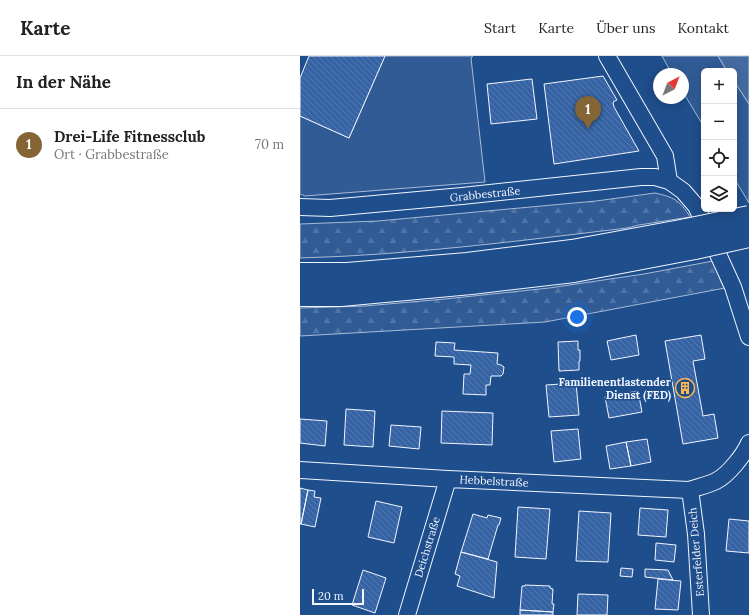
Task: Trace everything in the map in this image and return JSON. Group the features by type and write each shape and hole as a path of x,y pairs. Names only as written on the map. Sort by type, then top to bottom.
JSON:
{"highway":[{"path":"300,295 341,295 574,271 690,239 749,217"},
{"path":"300,274 348,274 474,263 690,239 749,236"}],"street":[{"path":"607,56 665,156 669,180 696,206 733,287 749,337"},
{"name":"Grabbestraße","path":"300,208 330,208 462,196 641,177 655,176 669,180"},
{"path":"689,490 717,480 732,468 749,443"},
{"name":"Hebbelstraße","path":"300,470 448,479 689,490"},
{"name":"Deichstraße","path":"407,615 448,479"},
{"name":"Esterfelder Deich","path":"689,490 696,534 701,615"}],"shaded area":[{"path":"385,56 473,56 471,58 485,182 305,196 300,194 300,116 349,138"},
{"path":"662,56 718,56 725,68 701,68 701,122 689,102 689,68 669,68"},
{"path":"718,56 749,56 749,104 737,86 737,68 725,68"},
{"path":"737,86 749,104 749,203 737,183"}],"green space":[{"path":"655,193 676,200 690,217 627,228 464,247 382,254 300,258 300,224 378,221 596,201"},
{"path":"713,261 725,288 545,322 300,336 300,308 365,306 549,288 644,274"}],"building":[{"path":"309,56 385,56 349,138 300,116 300,78"},
{"path":"603,76 617,100 613,102 614,107 639,151 554,164 544,84"},
{"path":"532,79 537,119 491,124 487,84"},
{"path":"636,335 639,355 611,360 607,341"},
{"name":"Familienentlastender Dienst (FED)","path":"701,335 705,359 693,361 703,416 714,414 718,438 683,444 665,341"},
{"path":"578,341 578,350 580,350 579,370 559,371 558,342"},
{"path":"436,342 455,343 454,350 498,353 497,364 504,367 503,374 501,376 491,376 490,385 486,385 486,395 463,394 464,374 470,374 471,365 454,364 454,357 435,356"},
{"path":"576,383 579,415 549,417 546,385"},
{"path":"638,391 642,412 609,418 605,397"},
{"path":"346,409 375,411 373,447 344,445"},
{"path":"442,411 493,413 492,445 441,443"},
{"path":"300,419 327,421 325,446 300,443"},
{"path":"391,425 421,427 419,449 389,446"},
{"path":"578,429 581,459 554,462 551,431"},
{"path":"647,439 651,462 631,466 626,442"},
{"path":"626,442 631,466 610,469 606,446"},
{"path":"300,488 308,490 301,524 300,524"},
{"path":"308,490 315,491 314,497 321,498 315,527 301,524"},
{"path":"376,501 402,507 394,543 368,537"},
{"path":"518,507 550,509 546,559 515,557"},
{"path":"640,508 668,510 666,537 638,535"},
{"path":"579,511 611,513 608,562 576,561"},
{"path":"473,514 487,518 488,515 501,518 488,559 461,552"},
{"path":"729,519 749,521 749,553 726,551"},
{"path":"656,543 676,545 674,562 655,560"},
{"path":"461,552 497,562 494,598 457,586 460,576 455,574"},
{"path":"621,568 633,569 632,577 620,576"},
{"path":"645,569 668,570 673,580 645,577"},
{"path":"363,570 386,578 375,613 352,605"},
{"path":"658,579 681,581 678,610 655,609"},
{"path":"522,586 550,586 550,588 553,589 553,612 520,610"},
{"path":"578,594 608,595 607,615 577,615"},
{"path":"520,610 553,612 553,615 520,615"}],"place":[{"name":"Drei-Life Fitnessclub","path":"588,129"},
{"name":"Familienentlastender Dienst (FED)","path":"685,388"}]}
